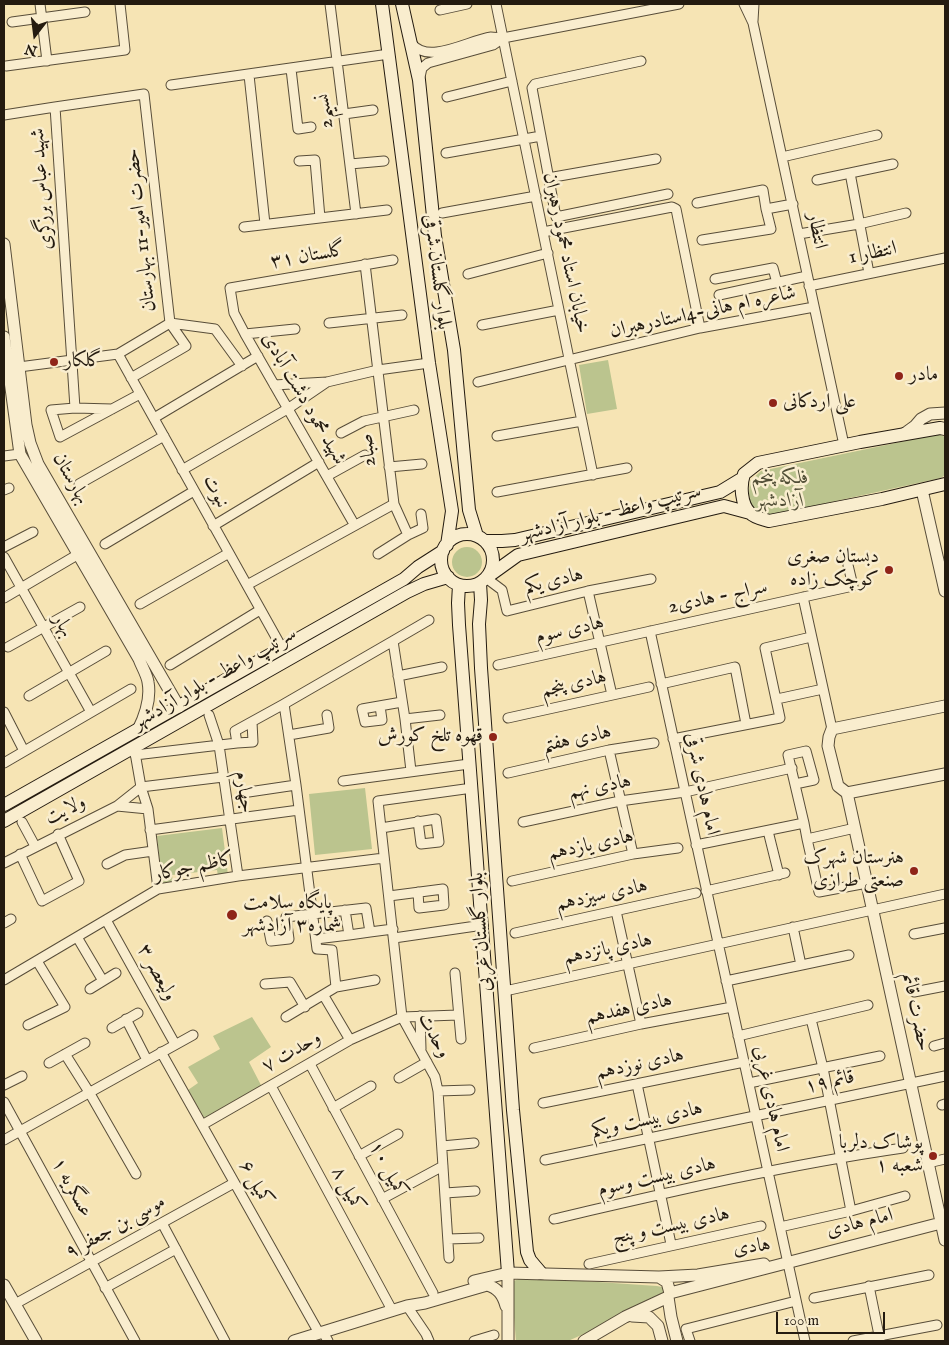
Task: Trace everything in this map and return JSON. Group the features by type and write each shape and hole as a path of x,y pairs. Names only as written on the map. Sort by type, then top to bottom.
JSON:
{"main road":[{"name":"بلوار گلستان شرقی","path":"382,4 429,363 452,511 445,548"},
{"name":"بلوار گلستان شرقی","path":"402,4 419,80 436,236 454,350 469,510 481,538"},
{"path":"413,237 436,236"},
{"name":"سرتیپ واعظ - بلوار آزادشهر","path":"481,538 502,541 514,540 720,492 743,478 744,474 758,463 904,434 940,428 945,429"},
{"path":"743,478 743,501 750,513"},
{"name":"سرتیپ واعظ - بلوار آزادشهر","path":"483,580 518,555 724,506 770,520 793,517 945,484"},
{"path":"452,511 457,515 461,515 469,510"},
{"path":"460,535 481,538 491,549 493,559 492,569 483,580 470,586 460,584 448,577 442,565 445,548 455,537 460,535"},
{"name":"سرتیپ واعظ - بلوار آزادشهر","path":"4,805 140,725 282,648 404,578 445,548"},
{"path":"418,568 424,571 426,578 424,584"},
{"name":"سرتیپ واعظ - بلوار آزادشهر","path":"4,821 134,751 407,592 424,584 448,577"},
{"name":"بلوار گلستان غربی","path":"483,580 478,624 513,1110 527,1252 530,1260 541,1273"},
{"name":"بلوار گلستان غربی","path":"460,584 458,603 459,625 508,1273"},
{"path":"459,625 462,619 469,616 475,619 478,624"},
{"path":"506,1256 518,1258 527,1252"}],"street":[{"path":"40,4 47,61"},
{"path":"6,66 125,50 120,4"},
{"name":"نسیم2","path":"330,4 356,214"},
{"path":"440,10 467,4"},
{"name":"خیابان استاد محمود رهبران","path":"496,4 593,475"},
{"path":"412,44 416,49 423,52 437,52 490,38 503,38 678,4"},
{"path":"744,4 753,24"},
{"path":"753,24 754,4"},
{"path":"12,22 85,12"},
{"name":"انتظار","path":"753,24 844,445"},
{"path":"419,80 422,68 428,63 493,45 503,38"},
{"path":"171,85 389,54"},
{"path":"642,61 535,84 532,88 548,178 556,218 668,194"},
{"path":"291,68 298,129 310,127"},
{"path":"249,75 266,224"},
{"path":"447,96 512,81"},
{"name":"شهید عباس برزگری","path":"75,408 55,107 144,94"},
{"name":"حضرت امیر-11 بهارستان","path":"13,368 118,354 170,323 144,94"},
{"path":"4,115 55,107"},
{"path":"344,114 373,110"},
{"path":"782,157 877,135"},
{"path":"446,153 541,136"},
{"path":"548,178 656,158"},
{"path":"299,161 315,160 320,218"},
{"path":"350,164 384,160"},
{"path":"816,180 893,164"},
{"path":"850,173 869,273"},
{"path":"697,203 763,190 771,228 702,240"},
{"path":"442,213 536,196"},
{"path":"766,209 792,204"},
{"path":"543,232 672,207 676,209 700,328"},
{"path":"244,227 387,210"},
{"path":"799,234 859,224 906,213"},
{"name":"بهارستان","path":"4,244 20,454 138,660 148,681 147,704 140,725"},
{"path":"468,274 548,254"},
{"name":"انتظار 1","path":"809,286 945,258"},
{"name":"گلستان ۳۱","path":"230,288 393,260"},
{"name":"صبا2","path":"365,264 394,504 408,536"},
{"path":"715,279 773,268 777,283"},
{"path":"719,295 807,276"},
{"name":"شهید محمود دشت آبادی","path":"230,288 234,313 245,334 354,524"},
{"name":"شاعره ام هانی-4استادرهبران","path":"478,382 700,328 814,307"},
{"path":"482,325 560,310"},
{"path":"329,323 402,314"},
{"path":"170,323 215,329 242,366"},
{"path":"131,378 186,346 170,323"},
{"path":"245,334 295,329"},
{"name":"بهارستان","path":"4,337 30,443 38,464 178,704"},
{"name":"نبوت","path":"118,354 282,648"},
{"path":"154,418 258,356"},
{"path":"274,385 327,382 378,370 429,363"},
{"path":"182,470 289,408 327,382"},
{"path":"112,409 75,408 51,410 60,437 140,394"},
{"path":"341,433 364,421 414,410"},
{"path":"904,434 916,426 921,419 930,414 945,413"},
{"path":"497,436 582,421"},
{"path":"79,484 164,436"},
{"path":"4,456 20,454"},
{"path":"327,476 365,454"},
{"path":"214,526 319,462"},
{"path":"389,467 422,464"},
{"path":"496,492 627,468"},
{"path":"922,490 945,591"},
{"path":"104,544 194,491"},
{"path":"247,585 354,524 394,504"},
{"path":"378,554 423,528 421,514"},
{"path":"4,547 32,532"},
{"path":"4,598 88,549"},
{"path":"140,604 229,553"},
{"name":"بهار","path":"4,557 90,712"},
{"name":"سراج - هادی2","path":"650,631 853,586 848,565"},
{"name":"هادی یکم","path":"483,580 502,590 507,611 588,591 651,579"},
{"path":"588,591 612,695"},
{"path":"803,597 832,729 945,706"},
{"path":"8,647 80,607"},
{"path":"170,665 260,610"},
{"path":"237,743 235,731 429,620"},
{"name":"هادی سوم","path":"498,665 650,631"},
{"name":"امام هادی شرقی","path":"650,631 718,944"},
{"path":"673,739 780,718 765,648 811,637"},
{"path":"392,641 405,719 411,771"},
{"path":"29,696 106,651"},
{"path":"398,676 442,667"},
{"path":"661,684 735,668 746,724"},
{"name":"هادی پنجم","path":"508,718 649,687"},
{"path":"4,763 131,689"},
{"path":"777,699 823,690"},
{"path":"380,706 382,720 364,722 362,708 402,702"},
{"path":"284,704 317,949 332,950 336,987"},
{"path":"4,712 24,751"},
{"name":"جهارم","path":"209,715 218,745 238,876"},
{"path":"289,735 329,728 327,715"},
{"path":"405,719 440,715"},
{"path":"158,889 148,809 141,788 134,751 254,742 252,722"},
{"name":"حضرت قائم","path":"832,729 828,737 828,746 838,786 847,793 945,1240"},
{"name":"هادی هفتم","path":"508,773 609,750 654,743"},
{"path":"609,750 633,854"},
{"path":"795,784 814,780 806,751 788,755 819,892 867,883"},
{"path":"343,781 469,764"},
{"name":"هادی نهم","path":"523,822 620,800 685,792 792,768"},
{"path":"847,793 945,774"},
{"path":"116,806 141,788 223,777"},
{"path":"242,793 296,785"},
{"name":"وحدت","path":"449,1258 438,1091 435,1077 402,1017 378,801 465,789"},
{"name":"ولایت","path":"4,863 116,806 148,809"},
{"path":"150,830 299,810"},
{"path":"381,828 418,821 436,819 439,842 421,844 418,821"},
{"path":"22,822 35,846"},
{"path":"696,845 804,823"},
{"path":"807,839 855,828"},
{"path":"706,890 782,874 768,831"},
{"path":"20,854 42,901 79,880 58,834"},
{"name":"هادی یازدهم","path":"512,881 633,854 678,848"},
{"path":"107,864 125,855 153,851"},
{"name":"کاظم جوکار","path":"4,980 158,889 238,876 384,858"},
{"path":"389,896 418,892 442,889 444,905 419,908 418,892"},
{"name":"هادی سیزدهم","path":"515,933 696,893"},
{"name":"هادی پانزدهم","path":"505,991 945,894"},
{"path":"267,921 271,941 289,939 286,918 366,908 370,932"},
{"path":"345,910 349,935"},
{"path":"616,911 641,1024"},
{"name":"ولیعصر ۳","path":"106,920 175,1044"},
{"path":"316,939 370,932 393,933 482,925"},
{"path":"793,927 801,965"},
{"path":"914,934 945,928"},
{"path":"77,937 103,981"},
{"name":"امام هادی غربی","path":"718,944 805,1341"},
{"path":"726,981 850,954"},
{"path":"28,1025 65,1007 37,961"},
{"path":"90,989 116,973"},
{"path":"455,973 461,1039"},
{"path":"286,1017 324,996 336,987 375,980"},
{"path":"264,984 290,982 305,1007"},
{"path":"914,992 945,986"},
{"path":"324,996 350,1040"},
{"path":"738,1036 868,1006"},
{"name":"هادی هفدهم","path":"534,1048 641,1024 732,1007"},
{"path":"112,1028 138,1012"},
{"path":"402,1017 458,1015"},
{"path":"420,1016 421,1052"},
{"name":"وحدت ۷","path":"202,1125 350,1040 402,1017"},
{"path":"811,1019 830,1100 852,1211"},
{"path":"126,1020 147,1060"},
{"path":"4,1140 193,1034"},
{"path":"49,1063 84,1043"},
{"path":"934,1046 945,1043"},
{"name":"کمیل ۶","path":"161,1052 323,1336"},
{"path":"65,1054 136,1174"},
{"path":"748,1083 880,1056"},
{"path":"399,1078 427,1062"},
{"name":"هادی نوزدهم","path":"543,1103 744,1062"},
{"name":"کمیل ۱۰","path":"310,1064 433,1293"},
{"path":"4,1085 22,1076"},
{"name":"قائم ۱۹","path":"756,1116 945,1076"},
{"path":"637,1084 671,1244"},
{"name":"کمیل ۸","path":"270,1086 392,1310"},
{"path":"333,1108 371,1086"},
{"path":"438,1091 470,1090"},
{"path":"4,1102 19,1131"},
{"name":"هادی بیست ویکم","path":"546,1160 756,1116"},
{"name":"عسگریه ۱","path":"19,1131 135,1341"},
{"path":"360,1156 398,1134"},
{"path":"442,1146 474,1143"},
{"name":"هادی بیست وسوم","path":"554,1219 660,1194 841,1157 903,1148"},
{"path":"928,1163 945,1159"},
{"path":"382,1199 443,1166"},
{"name":"موسی بن جعفر ۹","path":"15,1304 234,1183"},
{"path":"445,1193 475,1191"},
{"path":"780,1226 852,1211 906,1196"},
{"path":"162,1223 225,1341"},
{"name":"امام هادی","path":"788,1262 942,1223"},
{"name":"هادی بیست و پنج","path":"589,1264 671,1244 761,1226"},
{"path":"448,1239 479,1238"},
{"path":"105,1288 176,1249"},
{"path":"491,1276 502,1268 506,1256"},
{"name":"هادی","path":"407,1306 421,1297 433,1293 508,1273 659,1277 698,1274 788,1262"},
{"name":"هادی","path":"584,1341 625,1317 669,1295 758,1272 788,1262"},
{"path":"508,1273 508,1341"},
{"path":"814,1298 929,1275"},
{"path":"659,1277 669,1285 671,1318 677,1341"},
{"path":"4,1285 36,1341"},
{"path":"294,1341 323,1336 392,1310 425,1303 486,1285 493,1286 503,1297 509,1320"},
{"path":"869,1286 880,1339"},
{"path":"690,1341 686,1329 796,1301"},
{"path":"407,1306 429,1341"},
{"path":"662,1341 657,1317 660,1314 668,1314 671,1318"},
{"path":"625,1317 649,1317 658,1326"},
{"path":"853,1341 880,1339 937,1325"},
{"path":"474,1341 494,1335"}],"green space":[{"path":"608,360 617,409 587,414 579,365"},
{"name":"فلکه پنجم آزادشهر","path":"939,434 945,437 945,475 941,478 763,517 752,510 749,494 750,481 761,471"},
{"path":"467,547 473,548 481,556 481,568 473,576 467,577 461,576 453,568 452,562 453,556 461,548"},
{"path":"365,788 372,849 315,855 309,794"},
{"path":"222,828 228,875 218,876 217,870 172,875 173,883 162,884 157,836"},
{"path":"252,1017 271,1047 249,1062 262,1087 205,1119 188,1090 198,1083 188,1067 220,1049 213,1036"},
{"path":"524,1277 657,1286 662,1287 664,1294 624,1316 568,1341 516,1341 511,1282"}],"place":[{"name":"گلکار","path":"54,362"},
{"name":"مادر","path":"899,376"},
{"name":"علی اردکانی","path":"773,403"},
{"name":"دبستان صغری کوچک زاده","path":"889,570"},
{"name":"قهوه تلخ کورش","path":"493,737"},
{"name":"هنرستان شهرک صنعتی طرازی","path":"914,871"},
{"name":"پایگاه سلامت شماره۳ آزادشهر","path":"232,915"},
{"name":"پوشاک دلربا شعبه ۱","path":"933,1156"}]}
